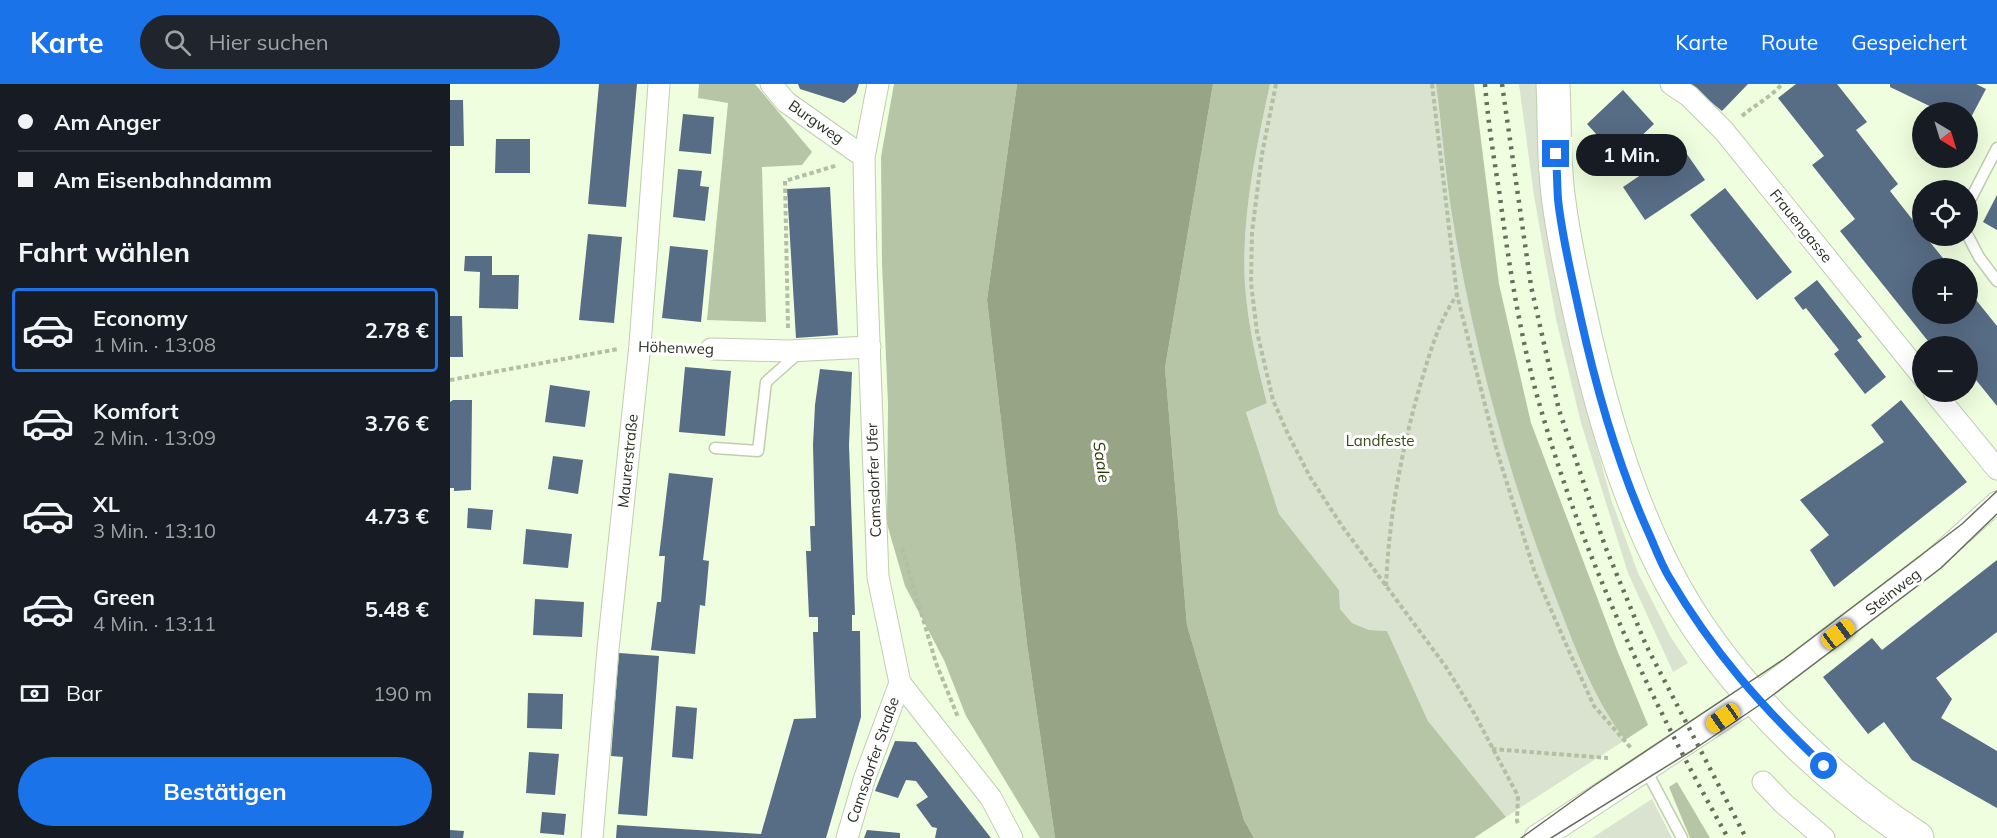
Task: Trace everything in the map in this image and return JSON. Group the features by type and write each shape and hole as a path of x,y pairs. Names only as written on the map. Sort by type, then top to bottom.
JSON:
{"main road":[{"path":"1553,84 1558,200 1590,358 1609,427 1630,490 1667,574 1714,647 1754,696 1840,781 1917,838"}],"street":[{"name":"Maurerstraße","path":"592,838 608,649 640,345 659,84"},
{"name":"Burgweg","path":"771,84 786,102 864,157"},
{"name":"Camsdorfer Ufer","path":"878,84 864,157 878,577 900,683 991,798 1012,838"},
{"name":"Frauengasse","path":"1671,84 1689,96 1724,131 1912,363"},
{"name":"Höhenweg","path":"711,349 795,350 870,347"},
{"path":"1942,402 1997,469"},
{"name":"Steinweg","path":"1754,696 1901,585 1997,502"},
{"name":"Camsdorfer Straße","path":"848,838 866,777 900,683"},
{"path":"1530,833 1645,768 1754,696"},
{"path":"1764,782 1783,803 1824,838"}],"lane":[{"path":"1978,185 1997,148"},
{"path":"1973,246 1978,258 1997,281"},
{"path":"715,448 758,451 766,382 795,350"},
{"path":"1645,768 1682,838"}],"path":[{"path":"1276,84 1262,154 1252,232 1251,283 1257,332 1273,400 1310,477 1342,526 1446,667 1518,796 1517,821 1530,833"},
{"path":"1432,84 1457,295 1496,448 1535,573 1594,706 1638,756 1645,768"},
{"path":"1724,131 1759,101 1775,92 1782,84"},
{"path":"795,350 785,181 864,157"},
{"path":"1386,586 1396,488 1407,435 1435,336 1445,312 1457,295"},
{"name":"Höhenweg","path":"450,380 640,345 711,349"},
{"path":"900,543 936,663 962,725"},
{"path":"1492,749 1608,758"}],"green space":[{"name":"Landfeste","path":"1270,84 1436,84 1450,199 1461,264 1494,409 1523,504 1577,653 1603,707 1625,740 1506,817 1428,721 1387,631 1369,630 1352,623 1340,609 1339,590 1279,514 1246,411 1267,402 1256,359 1246,300 1244,260 1247,209"},
{"path":"1519,84 1543,84 1583,397 1611,499 1638,573 1670,636 1688,663 1673,672 1628,573 1581,423 1556,319 1534,196"},
{"path":"1652,799 1672,838 1592,838"}],"shaded area":[{"path":"699,84 755,84 812,152 802,165 762,167 766,322 707,320 728,103 698,98"},
{"path":"894,84 1017,84 987,300 1027,644 1055,838 1040,838 966,716 944,660 905,586 887,524 888,404 882,263 881,157"},
{"path":"1213,84 1270,84 1247,209 1244,260 1248,315 1267,403 1246,412 1279,514 1339,590 1340,609 1352,623 1369,630 1387,631 1428,721 1506,817 1474,838 1254,838 1244,820 1187,625 1165,368"},
{"path":"1436,84 1474,84 1499,284 1531,423 1617,650 1648,725 1625,740 1602,705 1576,650 1521,501 1493,407 1460,263"},
{"path":"1677,782 1710,838 1690,838 1669,787"}],"water":[{"name":"Saale","path":"1017,84 1213,84 1165,368 1187,625 1244,820 1254,838 1055,838 1027,644 987,300"}],"building":[{"path":"599,84 637,84 626,207 588,204"},
{"path":"798,84 859,84 856,93 844,103 800,89"},
{"path":"1689,84 1748,84 1722,111"},
{"path":"1796,84 1837,84 1867,122 1856,130 1898,184 1890,191 1912,219 1912,246 1933,246 1943,258 1912,258 1912,321 1840,231 1855,219 1812,165 1824,156 1778,98"},
{"path":"1890,84 1976,84 1986,89 1978,104 1978,102 1921,102 1890,87"},
{"path":"1623,90 1654,124 1618,158 1587,124"},
{"path":"450,100 463,100 464,146 450,146"},
{"path":"683,114 714,117 711,154 679,151"},
{"path":"496,139 530,139 530,173 495,173"},
{"path":"1682,147 1705,180 1645,220 1623,187"},
{"path":"678,169 702,171 700,186 709,187 705,221 673,217"},
{"path":"830,187 838,335 796,338 787,189"},
{"path":"1725,188 1792,272 1757,300 1690,215"},
{"path":"1997,195 1997,230 1983,222"},
{"path":"588,234 622,237 614,323 579,320"},
{"path":"670,246 708,250 701,322 662,318"},
{"path":"465,256 492,256 492,275 519,275 518,309 479,308 480,272 464,271"},
{"path":"1817,280 1862,337 1857,340 1886,377 1865,394 1834,354 1839,350 1806,308 1803,310 1794,298"},
{"path":"1978,302 1997,326 1997,406 1978,382 1978,336 1924,336 1914,324 1978,324"},
{"path":"450,316 462,316 463,357 450,357"},
{"path":"685,367 731,371 725,436 679,432"},
{"path":"820,369 852,372 849,445 855,615 852,615 852,631 860,631 861,717 826,838 616,838 617,825 761,834 794,719 816,718 813,632 818,632 818,617 809,617 806,551 811,551 810,526 815,526 813,445"},
{"path":"550,385 590,391 585,427 545,422"},
{"path":"472,400 471,490 454,491 454,488 450,488 450,402"},
{"path":"1901,400 1967,482 1834,587 1810,550 1829,535 1800,500 1884,442 1871,425"},
{"path":"553,456 583,460 578,494 548,489"},
{"path":"669,473 713,478 703,560 709,561 705,606 700,605 695,654 651,650 657,602 661,602 665,556 659,556"},
{"path":"468,508 493,510 491,530 467,528"},
{"path":"526,529 572,534 568,568 523,564"},
{"path":"1997,560 1997,632 1936,678 1952,699 1941,718 1997,751 1997,808 1912,760 1884,722 1868,734 1823,677 1872,638 1882,650"},
{"path":"535,599 584,602 582,637 533,635"},
{"path":"619,653 659,656 647,816 618,814 623,757 611,756"},
{"path":"528,693 563,694 562,729 527,728"},
{"path":"676,706 697,708 693,759 672,757"},
{"path":"895,741 916,742 991,838 935,838 937,828 932,827 916,805 928,797 916,781 906,780 898,798 875,791"},
{"path":"529,752 559,754 555,795 526,793"},
{"path":"542,812 566,814 564,835 540,833"},
{"path":"450,830 464,831 463,838 450,838"},
{"path":"867,830 900,833 900,838 864,838"}],"tram line":[{"path":"1521,838 1592,787 1784,659 1962,524 1997,491"},
{"path":"1551,838 1693,750 1761,704 1941,568 1997,514"}],"railway":[{"path":"1485,84 1491,140 1518,311 1537,395 1562,477 1602,583 1625,635 1674,738 1728,838"},
{"path":"1502,84 1531,286 1559,410 1605,546 1646,645 1746,838"}],"route":[{"path":"1556,154 1558,200 1590,358 1609,427 1639,511 1667,574 1696,622 1754,696 1824,766"}]}
